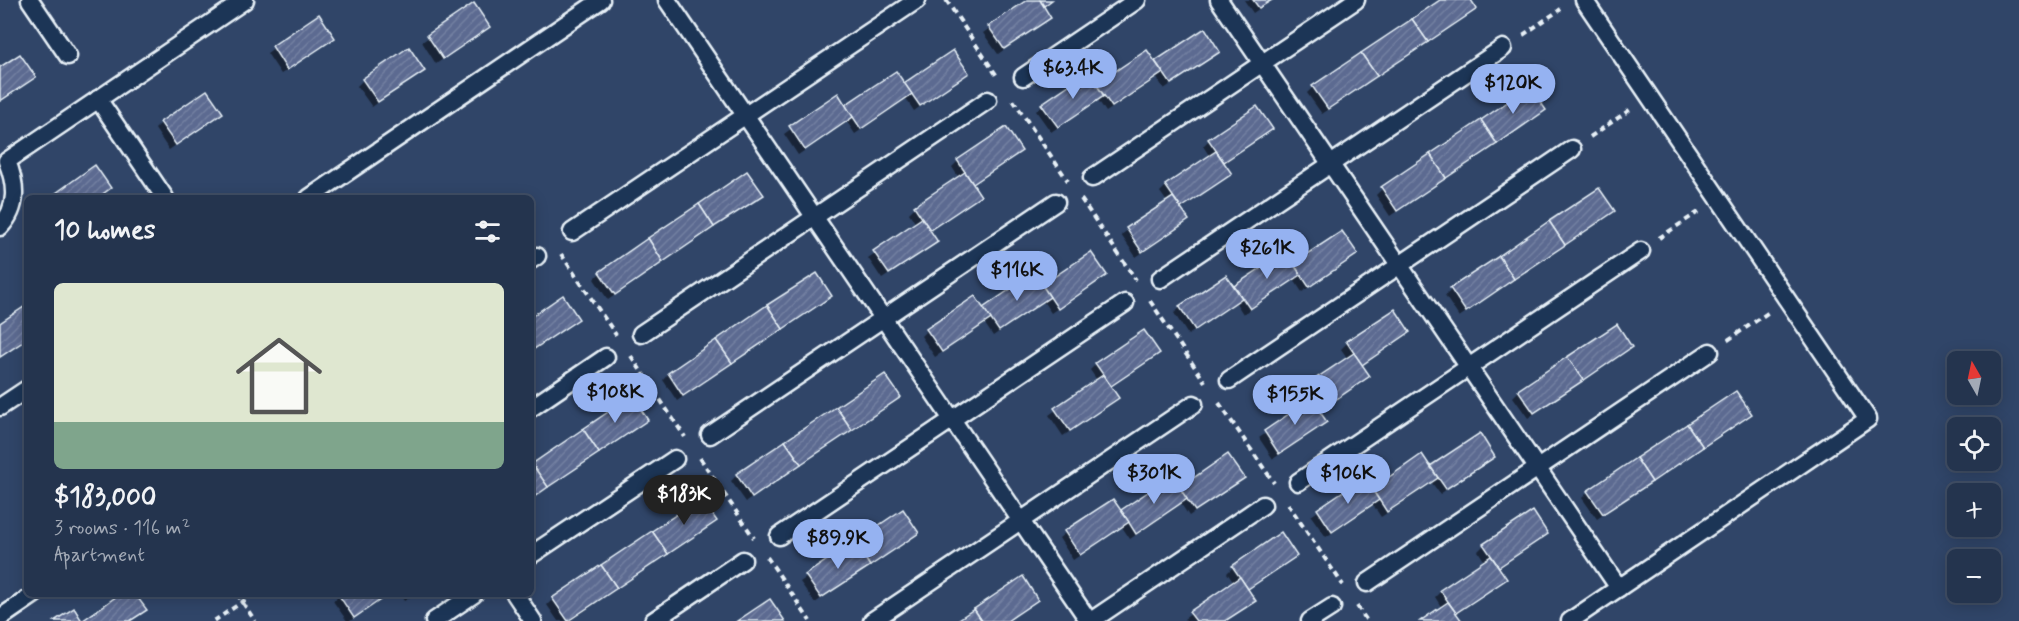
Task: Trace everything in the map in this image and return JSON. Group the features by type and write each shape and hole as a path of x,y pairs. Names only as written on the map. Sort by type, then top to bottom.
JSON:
{"lane":[{"path":"30,0 68,56"},
{"path":"0,226 7,219 15,200 15,180 7,161 245,0"},
{"path":"313,195 601,0"},
{"path":"667,0 1090,621 1263,505"},
{"path":"572,232 917,0"},
{"path":"1023,77 1137,0"},
{"path":"1220,0 1619,588"},
{"path":"1092,178 1356,0"},
{"path":"1570,621 1868,419 1584,0"},
{"path":"1160,279 1503,48"},
{"path":"98,99 163,195"},
{"path":"641,334 988,100"},
{"path":"1230,380 1572,149"},
{"path":"710,435 1056,202"},
{"path":"1298,482 1641,251"},
{"path":"779,536 1125,303"},
{"path":"1367,583 1710,352"},
{"path":"534,406 606,357"},
{"path":"0,407 24,391"},
{"path":"872,621 1194,404"},
{"path":"534,553 675,459"},
{"path":"653,621 743,560"},
{"path":"0,618 31,597"},
{"path":"434,621 470,597"},
{"path":"517,597 533,621"},
{"path":"1310,621 1332,607"}],"path":[{"path":"945,0 999,79"},
{"path":"1503,48 1566,6"},
{"path":"1572,149 1650,97"},
{"path":"1012,98 1137,282"},
{"path":"1641,251 1718,199"},
{"path":"555,244 617,336"},
{"path":"1149,300 1206,383"},
{"path":"1710,352 1787,300"},
{"path":"630,355 686,438"},
{"path":"1218,402 1274,484"},
{"path":"699,456 755,539"},
{"path":"1287,502 1349,595"},
{"path":"761,548 810,621"},
{"path":"239,597 255,621"},
{"path":"214,621 250,597"},
{"path":"1355,604 1367,621"}],"building":[{"path":"1027,0 1040,0 1051,18 1004,49 988,26"},
{"path":"1040,0 1052,0 1044,6"},
{"path":"1253,0 1272,0 1259,8"},
{"path":"1440,0 1471,0 1477,9 1428,42 1412,19"},
{"path":"474,3 490,27 443,59 427,35"},
{"path":"319,14 335,38 287,70 272,46"},
{"path":"1412,19 1428,42 1377,76 1361,53"},
{"path":"1205,28 1220,52 1171,84 1155,61"},
{"path":"409,47 425,71 378,102 362,79"},
{"path":"953,50 969,73 920,106 904,83"},
{"path":"1147,50 1163,73 1112,107 1096,84"},
{"path":"1361,53 1377,76 1328,109 1312,86"},
{"path":"20,54 36,77 0,101 0,67"},
{"path":"896,71 912,94 861,129 845,105"},
{"path":"1088,72 1104,96 1058,127 1041,104"},
{"path":"1530,87 1546,110 1497,144 1481,120"},
{"path":"207,90 223,113 176,145 160,122"},
{"path":"838,93 853,117 805,150 789,126"},
{"path":"1257,106 1273,129 1224,162 1208,139"},
{"path":"1481,120 1497,144 1446,178 1430,154"},
{"path":"1006,127 1022,151 973,184 957,160"},
{"path":"1216,151 1232,174 1181,208 1165,185"},
{"path":"1430,154 1446,178 1397,211 1381,187"},
{"path":"95,165 111,188 101,195 53,195"},
{"path":"747,171 764,195 714,227 699,204"},
{"path":"965,172 981,196 930,230 914,206"},
{"path":"1599,188 1615,211 1565,245 1549,221"},
{"path":"1173,197 1189,220 1142,252 1126,228"},
{"path":"699,204 714,227 663,262 648,238"},
{"path":"922,218 938,242 889,274 873,251"},
{"path":"1549,221 1565,245 1514,279 1499,256"},
{"path":"1342,231 1358,254 1309,287 1293,263"},
{"path":"648,238 663,262 615,295 599,272"},
{"path":"1091,252 1107,275 1058,309 1042,285"},
{"path":"1285,252 1301,275 1250,309 1234,286"},
{"path":"1499,256 1514,279 1466,312 1450,288"},
{"path":"817,273 832,296 783,329 767,305"},
{"path":"1034,273 1050,297 999,331 983,308"},
{"path":"1226,275 1242,298 1195,330 1179,306"},
{"path":"563,295 579,319 534,349 534,315"},
{"path":"975,296 991,319 942,352 926,329"},
{"path":"767,305 783,329 732,363 716,340"},
{"path":"24,307 24,341 0,357 0,323"},
{"path":"1395,309 1410,332 1362,365 1346,341"},
{"path":"1617,324 1632,347 1584,380 1567,357"},
{"path":"1144,330 1160,353 1111,386 1095,363"},
{"path":"716,340 732,363 683,396 668,373"},
{"path":"1354,353 1370,376 1319,411 1303,387"},
{"path":"1567,357 1584,380 1534,413 1518,390"},
{"path":"885,374 901,397 852,430 836,407"},
{"path":"1103,375 1119,398 1070,431 1054,408"},
{"path":"1736,391 1752,414 1703,447 1687,424"},
{"path":"632,396 648,420 599,453 583,429"},
{"path":"1311,399 1327,422 1279,454 1264,431"},
{"path":"836,407 852,430 801,464 785,441"},
{"path":"1687,424 1703,447 1652,482 1636,458"},
{"path":"583,429 599,453 548,487 534,467 534,463"},
{"path":"1480,433 1495,457 1446,489 1430,466"},
{"path":"785,441 801,464 752,498 736,474"},
{"path":"1228,454 1245,478 1195,511 1179,488"},
{"path":"1422,454 1438,478 1387,512 1372,489"},
{"path":"1636,458 1652,482 1603,514 1587,491"},
{"path":"534,467 548,487 534,497"},
{"path":"1172,476 1187,499 1136,534 1121,510"},
{"path":"1364,477 1379,500 1332,532 1317,509"},
{"path":"701,498 717,521 668,554 652,531"},
{"path":"1113,499 1129,522 1080,555 1064,531"},
{"path":"903,509 919,533 870,566 854,542"},
{"path":"1533,511 1548,534 1499,567 1483,544"},
{"path":"652,531 668,554 617,588 601,565"},
{"path":"1281,532 1297,556 1248,589 1232,566"},
{"path":"854,542 870,566 821,598 805,575"},
{"path":"1491,556 1507,579 1456,613 1440,590"},
{"path":"601,565 617,588 568,621 552,598"},
{"path":"1023,576 1038,600 1007,621 982,621 974,609"},
{"path":"1240,577 1256,601 1225,621 1196,621 1189,612"},
{"path":"116,597 137,597 147,610 130,621 82,621"},
{"path":"340,597 385,597 354,618"},
{"path":"770,599 785,621 737,621"},
{"path":"1448,602 1462,621 1420,621"},
{"path":"74,608 82,621 54,621"},
{"path":"974,609 982,621 956,621"}]}
